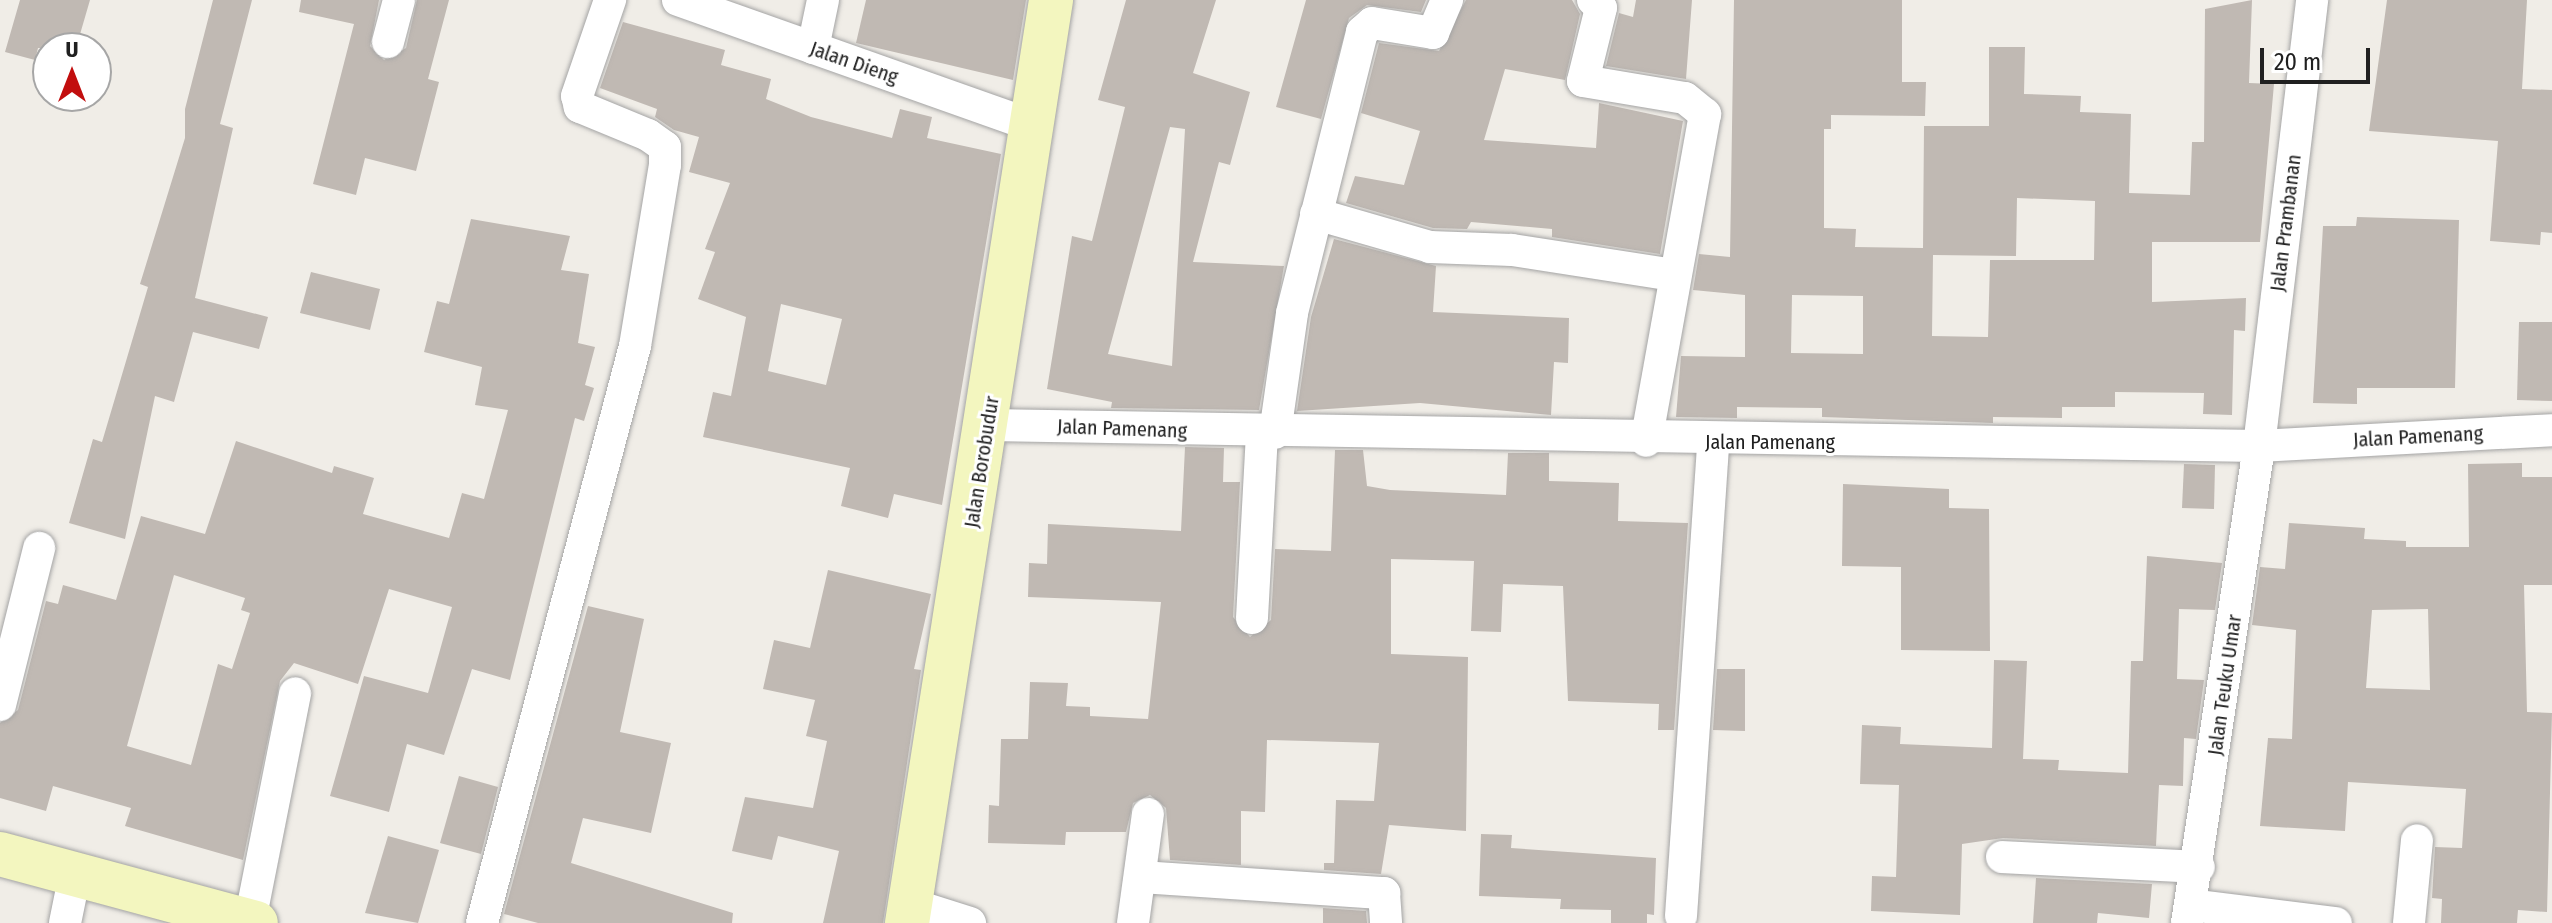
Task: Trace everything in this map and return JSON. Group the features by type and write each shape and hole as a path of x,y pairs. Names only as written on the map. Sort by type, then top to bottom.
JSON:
{"street":[{"path":"388,42 399,0"},
{"path":"482,923 631,361 665,165 665,147 648,135 580,107 577,96 610,0"},
{"name":"Jalan Dieng","path":"678,0 1031,125"},
{"path":"813,48 823,0"},
{"name":"Jalan Borobudur","path":"908,914 988,425 1051,0"},
{"path":"1252,618 1268,433 1292,313 1362,32 1382,23 1433,33 1447,0"},
{"path":"1593,0 1601,8 1583,81 1685,98 1705,114 1673,275 1646,441"},
{"name":"Jalan Prambanan","path":"2259,446 2312,0"},
{"path":"1316,214 1430,247 1512,250 1673,275"},
{"name":"Jalan Pamenang","path":"988,425 1646,441 2259,446 2552,430"},
{"path":"1681,916 1713,441"},
{"name":"Jalan Teuku Umar","path":"2189,914 2199,867 2259,446"},
{"path":"0,705 39,548"},
{"path":"0,854 253,922 295,693"},
{"path":"1133,923 1148,814"},
{"path":"2409,923 2417,840"},
{"path":"2002,857 2199,867"},
{"path":"65,923 75,874"},
{"path":"1141,877 1384,893 1386,923"},
{"path":"908,914 970,923"},
{"path":"2189,914 2336,923"}],"building":[{"path":"20,0 90,0 81,32 32,32 32,59 5,52"},
{"path":"213,0 252,0 220,124 233,128 195,298 268,317 259,349 193,332 174,402 155,396 125,539 69,523 93,439 102,442 148,287 140,284 185,138 185,109"},
{"path":"301,0 379,0 370,46 384,60 406,48 417,0 449,0 428,79 439,82 416,171 365,158 356,195 313,184 354,24 299,12"},
{"path":"866,0 1026,0 1013,80 856,43"},
{"path":"1126,0 1216,0 1193,73 1250,92 1230,165 1219,162 1193,262 1284,266 1259,410 1111,408 1112,402 1047,389 1072,236 1092,241 1125,107 1098,100","holes":["1170,127 1185,129 1172,366 1108,354"]},
{"path":"1306,0 1426,0 1421,12 1367,5 1349,18 1321,119 1276,107"},
{"path":"1466,0 1572,0 1580,14 1565,80 1505,69 1484,140 1596,148 1599,103 1683,121 1660,254 1552,237 1552,229 1471,222 1467,229 1433,228 1346,203 1355,176 1404,185 1420,131 1361,113 1379,43 1439,51"},
{"path":"1636,0 1692,0 1686,79 1606,66 1619,13 1633,17"},
{"path":"1734,0 1902,0 1902,82 1926,82 1925,116 1831,115 1831,129 1824,129 1824,228 1856,229 1855,247 1923,248 1924,126 1989,126 1989,47 2025,47 2024,94 2081,96 2080,112 2131,114 2129,193 2190,195 2192,142 2204,142 2205,9 2252,0 2249,83 2274,84 2260,242 2152,242 2152,302 2246,298 2245,331 2234,330 2232,415 2203,414 2204,393 2115,392 2115,407 2062,407 2062,418 1993,417 1993,423 1822,417 1822,408 1737,407 1737,418 1676,417 1681,356 1745,357 1745,295 1693,290 1699,254 1730,257","holes":["2017,198 2095,201 2094,260 1990,260 1988,337 1932,336 1933,255 2016,256","1792,295 1863,296 1863,354 1791,353"]},
{"path":"2387,0 2527,0 2522,89 2552,90 2552,233 2541,232 2540,245 2490,241 2498,141 2369,131"},
{"path":"623,22 725,50 721,65 771,79 766,99 811,117 892,138 900,109 932,117 927,138 1001,154 942,505 894,494 888,518 841,506 850,468 703,437 713,392 731,396 746,317 698,299 715,252 705,249 730,183 689,172 699,137 674,130 655,117 657,109 600,88","holes":["781,304 842,319 826,385 768,371"]},
{"path":"2357,217 2459,220 2455,388 2357,388 2357,404 2313,403 2323,226 2356,226"},
{"path":"471,219 570,236 561,270 589,274 578,343 595,347 585,385 594,388 584,421 575,418 510,680 472,669 444,755 407,744 389,812 330,796 364,676 428,693 452,607 389,589 358,684 294,663 280,681 243,860 125,826 131,808 53,786 46,811 0,798 0,723 18,710 46,601 58,604 63,585 116,600 141,516 205,534 236,441 332,473 334,466 374,478 363,514 449,538 462,493 484,499 508,410 475,405 482,367 424,352 437,301 449,304","holes":["174,575 245,598 241,610 250,613 232,669 218,664 191,765 127,746"]},
{"path":"1334,239 1436,266 1433,312 1569,318 1568,363 1554,362 1551,415 1420,403 1297,411 1311,317"},
{"path":"311,272 380,289 370,330 300,313"},
{"path":"2519,322 2552,322 2552,401 2517,400"},
{"path":"1185,447 1224,448 1223,482 1240,482 1233,617 1250,637 1271,620 1275,549 1331,551 1335,450 1363,450 1367,486 1390,490 1506,495 1508,453 1549,453 1549,481 1619,483 1618,521 1688,523 1674,730 1658,730 1659,704 1568,701 1563,586 1503,584 1501,632 1471,631 1474,561 1391,559 1391,654 1468,657 1466,831 1389,825 1381,874 1324,870 1324,863 1334,863 1336,800 1374,801 1379,743 1267,740 1265,812 1241,811 1241,865 1170,860 1166,808 1150,795 1133,803 1126,832 1066,832 1065,845 988,843 989,805 999,806 1001,739 1028,739 1030,682 1068,683 1066,706 1090,707 1090,716 1148,719 1161,602 1028,597 1029,563 1047,564 1048,524 1181,531"},
{"path":"2522,463 2522,477 2552,477 2552,585 2524,585 2527,712 2552,713 2547,912 2518,910 2517,923 2441,923 2442,899 2432,898 2435,847 2462,848 2466,789 2348,782 2345,831 2260,826 2268,738 2292,739 2296,630 2252,625 2260,567 2285,569 2289,523 2365,528 2364,539 2406,541 2406,547 2469,547 2468,464","holes":["2428,609 2430,690 2366,688 2372,610"]},
{"path":"2184,464 2215,465 2214,509 2182,508"},
{"path":"1843,484 1949,489 1949,508 1989,509 1990,651 1901,650 1901,567 1842,566"},
{"path":"2147,556 2222,563 2215,610 2179,609 2177,679 2204,680 2196,739 2184,738 2183,786 2159,785 2156,846 2003,838 1962,844 1960,915 1871,911 1872,876 1896,877 1899,785 1860,784 1862,725 1901,727 1900,744 1992,748 1994,660 2027,661 2023,759 2059,760 2058,770 2128,773 2131,661 2143,661"},
{"path":"828,570 931,594 914,669 921,670 883,923 823,923 839,851 778,836 772,860 732,851 745,797 813,808 827,741 806,736 815,700 763,689 774,640 810,648"},
{"path":"588,606 644,619 620,732 671,743 651,833 583,818 571,863 733,913 732,923 538,923 504,914"},
{"path":"1717,669 1745,669 1745,731 1713,730"},
{"path":"459,776 498,787 481,854 440,843"},
{"path":"1481,834 1512,835 1511,848 1656,858 1654,915 1647,914 1647,923 1611,923 1611,910 1560,909 1561,899 1479,896"},
{"path":"388,836 439,850 418,923 365,913"},
{"path":"2036,878 2152,884 2149,918 2098,913 2097,923 2033,923"},
{"path":"1323,908 1366,911 1367,923 1323,923"}]}
